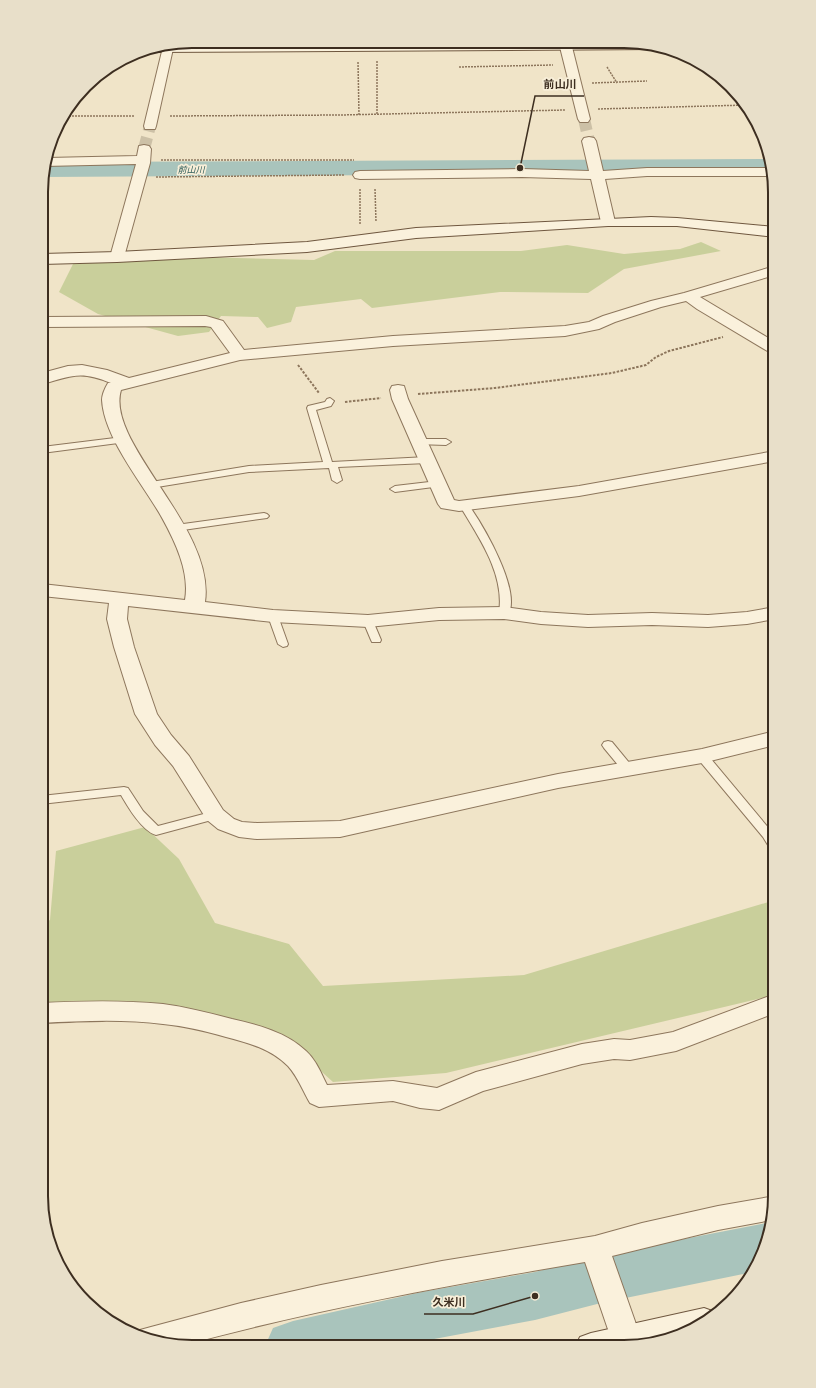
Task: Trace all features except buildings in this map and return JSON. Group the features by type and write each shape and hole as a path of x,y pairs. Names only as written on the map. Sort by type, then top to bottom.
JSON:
{"street":[{"path":"264,48 400,48"},
{"path":"566,48 583,114"},
{"path":"152,121 168,50"},
{"path":"589,141 608,222"},
{"path":"51,162 141,165 117,257"},
{"path":"360,174 568,173 596,168 647,172 767,172"},
{"path":"48,259 117,257 307,247 377,237 437,231 608,222 677,222 768,231"},
{"path":"194,607 196,599 193,567 176,528 123,440 110,410 110,391 114,388 126,383 240,355 393,341 565,331 592,326 656,304 689,296 768,272"},
{"path":"689,296 768,345"},
{"path":"48,322 206,321 217,324 240,355"},
{"path":"48,377 76,370 116,378 126,383"},
{"path":"398,392 447,504 465,506 579,491 768,457"},
{"path":"48,591 119,598 181,607 194,607 274,616 368,621 439,614 504,612 541,618 588,621 652,619 708,621 747,618 768,614"},
{"path":"119,598 117,619 124,647 146,714 163,740 181,761 215,815 226,824 238,829 257,831 340,829 558,781 702,756 768,740"},
{"path":"48,1012 109,1011 155,1013 196,1019 253,1033 278,1043 294,1056 306,1070 319,1096 393,1091 420,1097 439,1099 476,1082 582,1054 614,1049 630,1050 676,1041 768,1006"},
{"path":"163,1337 241,1316 321,1298 442,1274 595,1248 642,1235 695,1223 768,1209"},
{"path":"595,1248 627,1340"},
{"path":"642,1339 680,1329"}],"lane":[{"path":"330,401 328,404 311,408 337,480"},
{"path":"48,449 123,440"},
{"path":"419,442 446,442"},
{"path":"151,485 249,469 427,460"},
{"path":"395,489 438,484"},
{"path":"465,506 479,530 504,582 506,608 504,612"},
{"path":"176,528 264,516"},
{"path":"274,616 283,644"},
{"path":"368,621 376,640"},
{"path":"608,745 627,768"},
{"path":"702,756 768,836"},
{"path":"48,799 124,790 138,814 156,831 215,815"}],"path":[{"path":"359,49 359,115"},
{"path":"377,114 378,57"},
{"path":"460,66 570,66"},
{"path":"607,67 617,83"},
{"path":"575,83 647,81"},
{"path":"69,116 152,121 377,114 583,114 739,105"},
{"path":"141,165 182,176 360,174 360,240"},
{"path":"374,174 377,237"},
{"path":"291,350 307,379 325,400 341,402 364,401 398,392 495,388 612,373 639,367 669,351 707,342 726,336 740,329"}],"green space":[{"path":"701,242 721,251 624,269 588,293 500,292 372,308 361,299 296,307 291,322 267,328 258,317 221,316 209,332 178,336 98,314 59,292 74,262 198,257 314,260 335,251 521,251 567,245 624,254 680,249"},
{"path":"145,827 179,859 215,923 289,944 323,986 524,975 768,902 768,997 446,1073 333,1082 281,1035 48,1007 48,921 50,920 56,851"}],"waterway":[{"name":"前山川","path":"50,170 765,166"},
{"path":"319,1340 422,1316 535,1296 601,1279 758,1248"}],"tunnel":[{"path":"584,119 589,141"},
{"path":"144,149 150,126"}],"place":[{"name":"前山川","path":"520,168"},
{"name":"久米川","path":"535,1296"}]}
